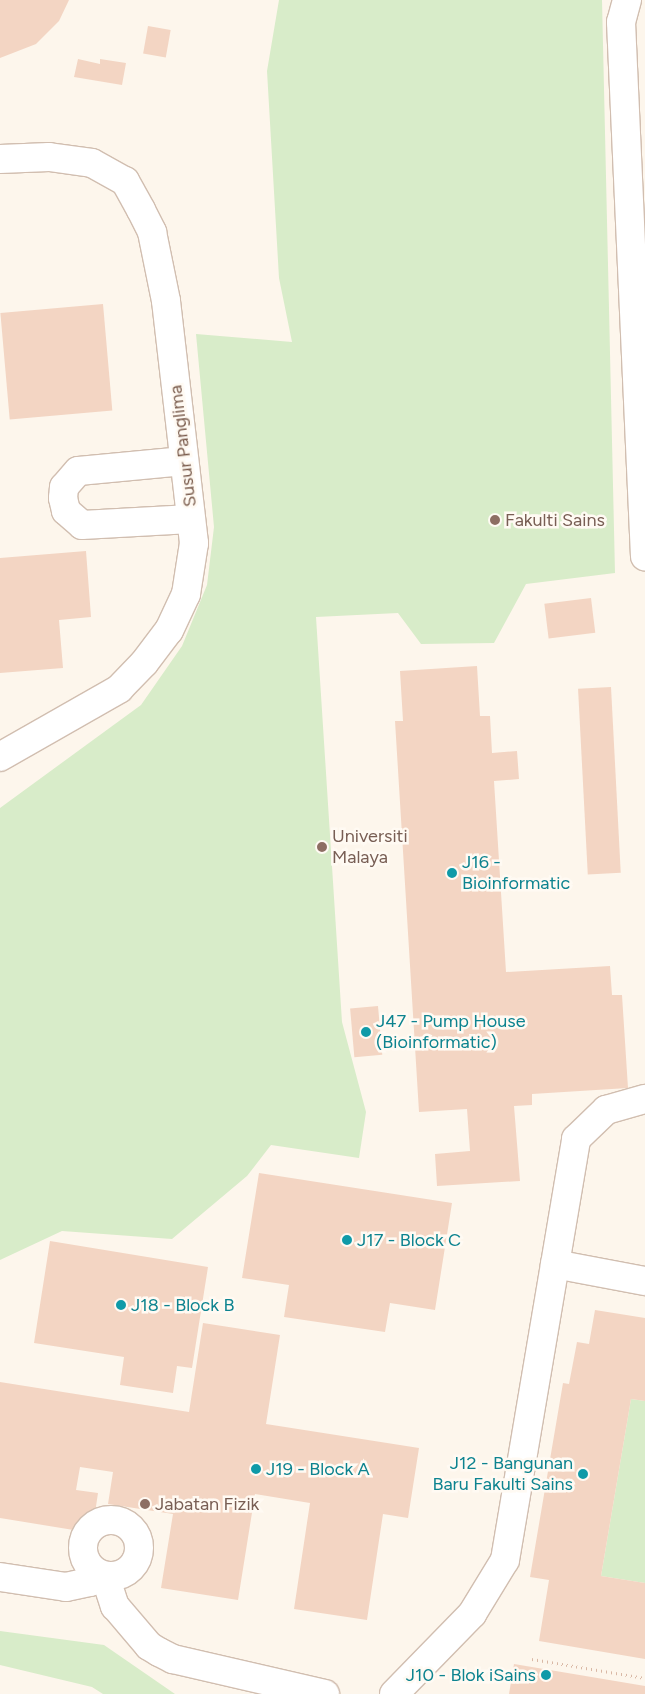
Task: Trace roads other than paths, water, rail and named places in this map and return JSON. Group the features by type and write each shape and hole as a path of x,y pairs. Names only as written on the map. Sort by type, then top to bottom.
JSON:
{"lane":[{"path":"627,0 621,22 645,556"},
{"name":"Susur Panglima","path":"0,159 49,157 92,163 125,181 152,232 166,301 194,544 186,594 170,630 144,663 120,689 0,758"},
{"path":"184,461 78,471 64,487 63,498 66,511 82,525 192,519"},
{"path":"394,1694 438,1653 472,1614 505,1560 576,1139 606,1110 645,1099"},
{"path":"555,1264 645,1281"},
{"path":"0,1577 72,1587 90,1582 99,1573 115,1606 149,1646 172,1659 324,1694"}],"place":[{"name":"Fakulti Sains","path":"495,520"},
{"name":"Universiti Malaya","path":"322,847"},
{"name":"J16 - Bioinformatic","path":"452,873"},
{"name":"J47 - Pump House (Bioinformatic)","path":"366,1032"},
{"name":"J17 - Block C","path":"347,1240"},
{"name":"J18 - Block B","path":"121,1305"},
{"name":"J19 - Block A","path":"256,1469"},
{"name":"J12 - Bangunan Baru Fakulti Sains","path":"583,1474"},
{"name":"Jabatan Fizik","path":"145,1504"},
{"name":"J10 - Blok iSains","path":"546,1675"}]}
